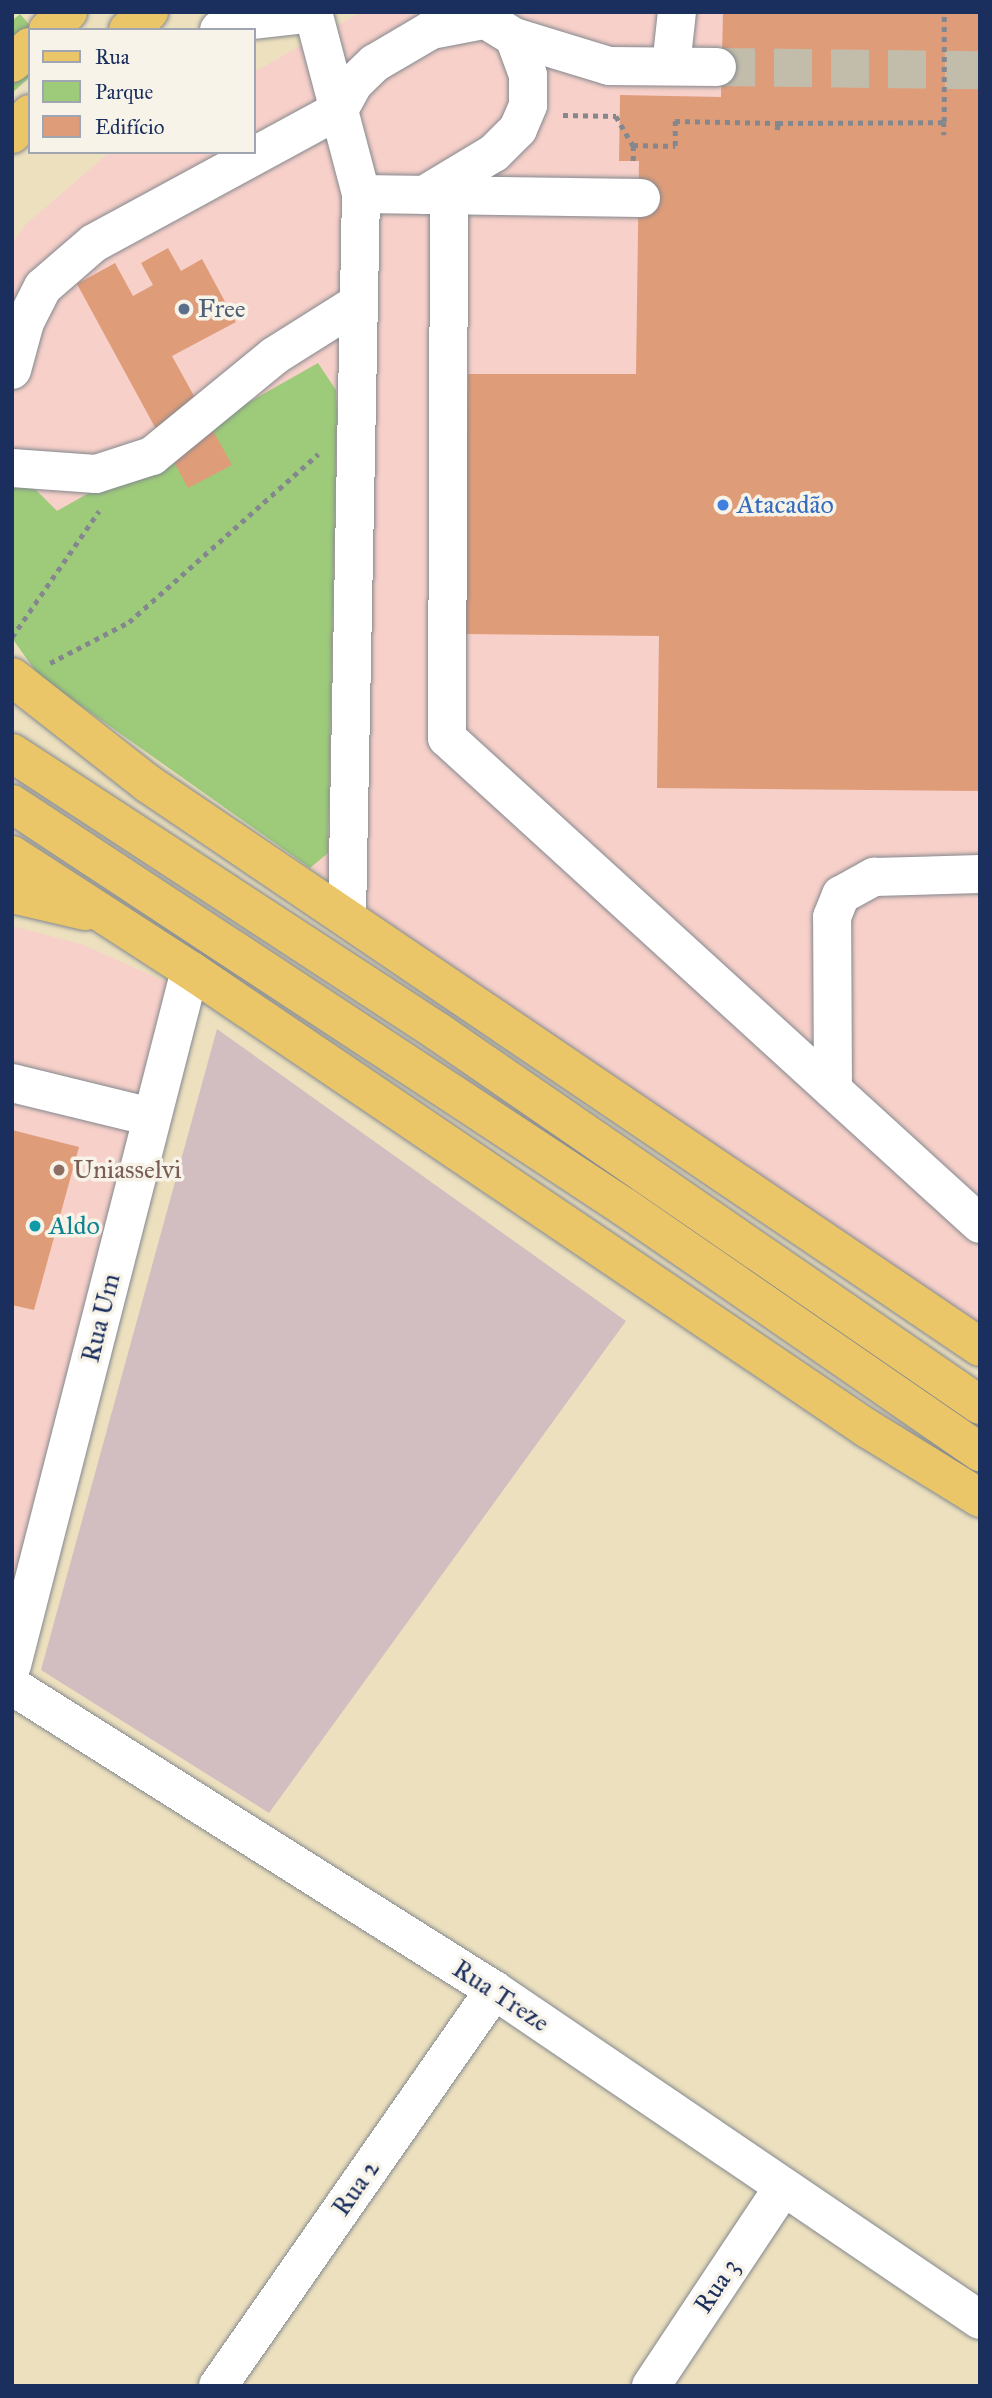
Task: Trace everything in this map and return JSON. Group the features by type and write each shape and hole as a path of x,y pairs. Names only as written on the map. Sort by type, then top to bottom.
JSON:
{"main road":[{"path":"50,28 68,12"},
{"path":"130,28 149,12"},
{"path":"12,64 28,49"},
{"path":"12,134 28,116"},
{"path":"14,679 126,768 980,1346"},
{"path":"12,753 437,1031 980,1405"},
{"path":"12,804 612,1199 980,1452"},
{"path":"12,855 190,970 868,1429 980,1498"},
{"path":"12,894 56,902 121,924"}],"street":[{"path":"671,66 677,12"},
{"path":"226,28 256,19 313,13 361,194 347,917"},
{"path":"436,195 494,153 518,129 524,114 528,75 490,23"},
{"path":"12,370 25,321 43,287 94,243 339,110 354,83 375,63 430,30 490,23 608,66 717,67"},
{"path":"361,194 637,198"},
{"path":"436,195 447,738 980,1224"},
{"path":"12,468 96,474 152,456 274,356 358,303"},
{"path":"833,1090 832,917 841,895 874,877 980,874"},
{"name":"Rua Um","path":"12,1665 190,970"},
{"path":"12,1083 152,1117"},
{"name":"Rua Treze","path":"12,1686 494,1990 980,2320"},
{"name":"Rua 2","path":"218,2386 494,1990"},
{"name":"Rua 3","path":"651,2386 783,2186"}],"path":[{"path":"944,12 944,135"},
{"path":"524,114 615,116 633,145 637,198"},
{"path":"633,145 675,146 675,121 944,122"},
{"path":"777,130 778,123"},
{"path":"14,679 129,622 356,421"},
{"path":"12,637 127,464"}],"shaded area":[{"path":"361,12 980,12 980,1340 39,676 12,638 12,244 26,224 108,154 256,154 256,71"},
{"name":"Uniasselvi","path":"12,926 81,944 171,984 12,1601"},
{"path":"217,1029 626,1321 269,1813 41,1670"}],"green space":[{"path":"20,14 32,28 28,28 28,79 12,93 12,21"},
{"path":"318,363 336,390 337,411 328,853 310,868 39,676 12,638 12,480 36,490 57,511"}],"building":[{"name":"Atacadão","path":"723,12 980,12 980,791 657,788 659,636 464,634 468,374 636,374 639,161 619,161 620,95 721,97"},
{"path":"168,248 181,271 202,259 236,322 172,356 232,465 188,488 77,284 115,263 133,296 153,285 141,263"},
{"name":"Aldo","path":"12,1130 79,1147 34,1310 12,1305"}],"tunnel":[{"path":"717,67 980,70"}],"place":[{"name":"Free","path":"184,309"},
{"name":"Atacadão","path":"723,505"},
{"name":"Uniasselvi","path":"59,1170"},
{"name":"Aldo","path":"35,1226"}]}
